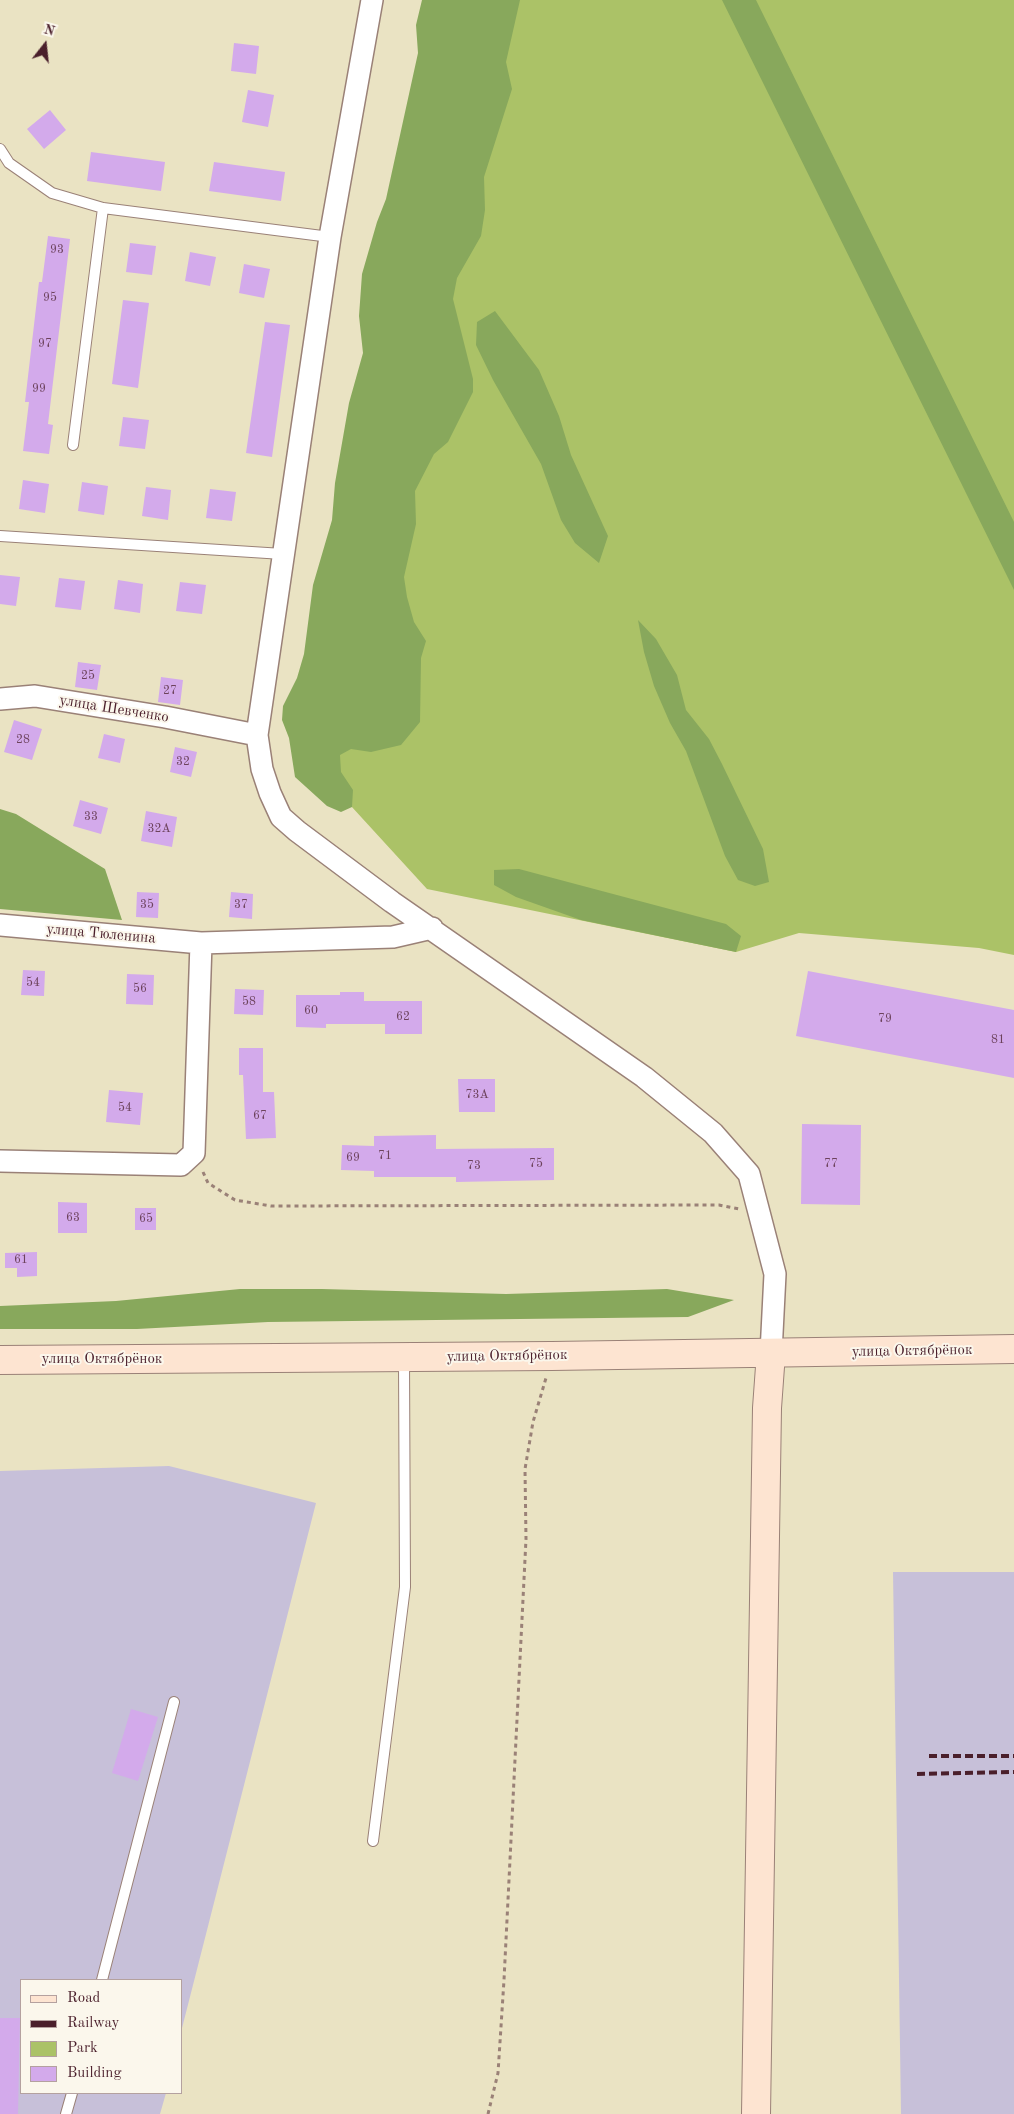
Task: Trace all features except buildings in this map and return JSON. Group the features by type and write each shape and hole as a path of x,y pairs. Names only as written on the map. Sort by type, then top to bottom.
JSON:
{"street":[{"path":"372,0 330,237 257,735 262,769 281,817 338,863 644,1076 713,1133 749,1174 775,1274 767,1417 756,2114"},
{"name":"улица Шевченко","path":"0,699 35,696 257,735"},
{"name":"улица Тюленина","path":"0,925 201,943 393,938 432,928"},
{"path":"0,1161 181,1165 194,1153 201,943"},
{"name":"улица Октябрёнок","path":"0,1360 552,1356 1014,1349"}],"lane":[{"path":"0,149 9,163 52,193 103,208 330,237"},
{"path":"73,445 103,208"},
{"path":"0,536 283,554"},
{"path":"373,1841 405,1587 404,1357"},
{"path":"102,1979 174,1702"},
{"path":"66,2114 72,2094"}],"path":[{"path":"194,1153 208,1182 235,1200 271,1206 719,1205 759,1213"},
{"path":"488,2114 498,2073 504,1980 526,1548 525,1469 533,1422 552,1356"}],"shaded area":[{"path":"169,1466 316,1503 182,2028 182,1979 20,1979 20,2094 166,2094 160,2114 0,2114 0,1471"},
{"path":"893,1572 1014,1572 1014,2114 901,2114"}],"green space":[{"path":"422,0 520,0 506,62 512,89 484,177 485,210 481,236 457,278 453,299 473,379 473,392 448,442 434,454 415,491 416,524 404,577 414,622 426,641 421,658 420,722 401,745 371,752 351,749 340,755 341,772 353,790 352,807 341,812 327,806 295,777 289,738 282,720 283,706 297,678 304,654 313,585 332,520 335,483 349,403 363,353 359,316 362,274 377,222 386,199 418,53 416,25"},
{"path":"440,0 1014,0 1014,955 979,948 799,933 736,952 427,889 297,747"},
{"path":"722,0 756,0 1014,522 1014,590"},
{"path":"495,311 539,370 559,416 571,455 608,536 599,563 575,543 561,520 541,464 493,380 476,345 477,322"},
{"path":"638,620 656,639 677,675 686,710 709,739 722,764 763,849 769,882 755,886 738,880 725,856 686,751 670,723 654,686 644,652"},
{"path":"0,809 16,814 105,869 122,920 0,909"},
{"path":"519,869 726,924 741,936 736,952 581,920 516,897 494,885 494,870"},
{"path":"240,1289 322,1289 506,1294 667,1289 734,1300 688,1317 268,1322 137,1329 0,1329 0,1306 116,1301"}],"railway":[{"path":"929,1756 1014,1756"},
{"path":"917,1774 1014,1772"}]}
